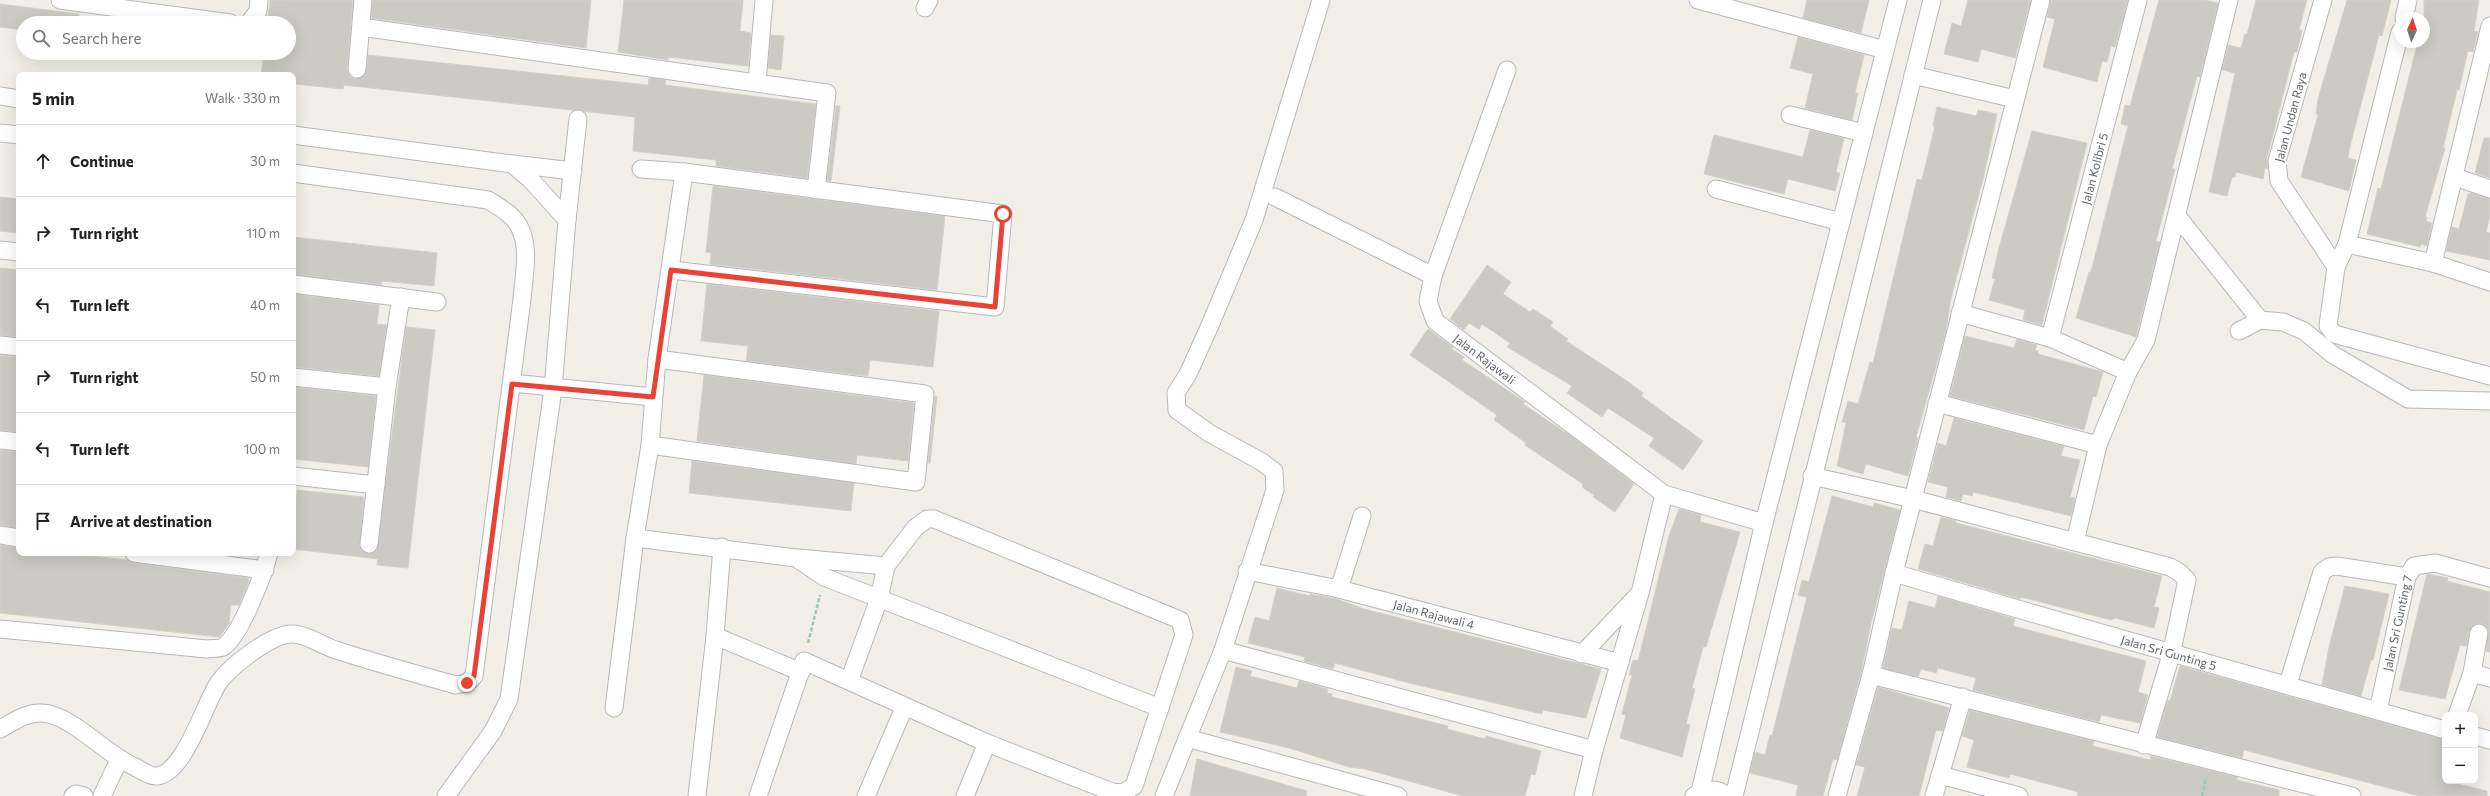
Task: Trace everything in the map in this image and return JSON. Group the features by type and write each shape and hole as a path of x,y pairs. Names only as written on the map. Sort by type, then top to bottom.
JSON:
{"street":[{"path":"60,0 178,16"},
{"path":"254,16 258,11 259,0"},
{"path":"357,69 363,0"},
{"path":"757,82 764,0"},
{"path":"1164,796 1223,650 1247,571 1275,490 1274,471 1262,462 1209,433 1177,410 1176,393 1188,374 1205,338 1254,220 1321,0"},
{"path":"1698,0 1885,50"},
{"path":"1727,796 1712,790 1697,794 1764,523 1898,0"},
{"path":"1734,796 1812,476 1932,0"},
{"path":"1837,796 1871,675 1894,573 2041,0"},
{"name":"Jalan Kolibri 5","path":"2050,338 2138,0"},
{"path":"2075,542 2098,445 2128,372 2146,340 2229,0"},
{"name":"Jalan Undan Raya","path":"2322,0 2277,161 2276,171 2279,181 2336,267"},
{"path":"2405,12 2408,0"},
{"path":"2433,263 2455,177 2490,26"},
{"path":"360,27 827,93 816,190"},
{"path":"2396,48 2346,244 2336,267 2328,326 2334,334 2490,376"},
{"name":"Jalan Rajawali","path":"1507,70 1433,276 1428,301 1435,322 1664,494 1764,523"},
{"path":"1912,75 2015,99"},
{"path":"0,96 16,99"},
{"path":"1790,115 1864,133"},
{"path":"446,796 492,731 509,699 549,388 578,119"},
{"path":"0,133 16,135"},
{"path":"296,135 573,171"},
{"path":"512,164 531,180 567,220"},
{"path":"641,168 684,172 1003,214 995,307 671,270"},
{"path":"614,708 635,538 650,446 657,359 684,172"},
{"path":"0,729 24,716 41,713 54,715 65,720 119,760 155,777 164,775 175,763 196,733 219,682 248,656 270,640 294,634 377,664 456,685 467,683 474,676 517,384 526,246 521,230 512,216 488,200 296,173"},
{"path":"2455,177 2490,190"},
{"path":"1716,189 1841,222"},
{"path":"1275,197 1433,276"},
{"path":"2177,216 2260,320"},
{"path":"2346,244 2433,263 2490,282"},
{"path":"0,250 16,252"},
{"path":"296,284 437,302"},
{"path":"369,544 387,387 401,297"},
{"path":"1960,313 2050,338 2128,372"},
{"path":"2240,331 2260,320 2283,322 2304,331 2332,354 2408,399 2490,401"},
{"path":"0,345 16,347"},
{"path":"650,446 916,482 924,394 657,359"},
{"path":"296,377 387,387"},
{"path":"517,384 653,397"},
{"path":"1937,403 2098,445"},
{"path":"0,440 16,442"},
{"path":"296,476 376,485"},
{"path":"1812,476 1913,499 2170,567 2179,572 2187,580 2171,655 2144,746"},
{"path":"1587,795 1594,750 1640,593 1664,494"},
{"path":"1340,589 1362,516"},
{"path":"715,636 802,667 849,681 904,708 987,743 1112,792 1123,793 1134,786 1184,635 1180,620 934,518 927,520 915,528 886,566 879,599 849,681"},
{"path":"0,535 16,538"},
{"path":"635,538 796,558 886,566"},
{"path":"697,796 715,636 722,548"},
{"path":"157,556 265,570"},
{"path":"0,629 207,649 222,647 235,635 265,570 269,556"},
{"path":"796,558 824,578 1160,708"},
{"name":"Jalan Sri Gunting 7","path":"2378,711 2407,577 2414,566 2435,563 2490,578"},
{"path":"2288,684 2322,572 2329,567 2337,566 2407,577"},
{"name":"Jalan Rajawali 4","path":"1247,571 1340,589 1620,664"},
{"name":"Jalan Sri Gunting 5","path":"1894,573 2171,655 2288,684 2442,729"},
{"path":"1582,654 1640,593"},
{"path":"2458,712 2472,673 2479,633"},
{"path":"1223,650 1594,750"},
{"path":"758,796 802,667"},
{"path":"2472,673 2490,678"},
{"path":"1871,675 1963,697 2144,746 2352,796"},
{"path":"1934,796 1963,697"},
{"path":"866,796 904,708"},
{"path":"2478,737 2490,740"},
{"path":"1187,738 1398,796"},
{"path":"965,796 987,743"},
{"path":"102,796 119,760"},
{"path":"1940,775 2019,796"},
{"path":"73,796 76,794 84,796"}],"path":[{"path":"802,667 824,578"}],"building":[{"path":"270,0 353,0 347,69 351,77 356,79 365,74 368,55 648,85 649,78 666,80 665,85 816,104 807,178 716,166 716,160 633,151 635,117 344,85 343,89 296,84 296,72 261,72 263,60 296,60 296,16 268,16"},
{"path":"373,0 591,0 586,48 371,18"},
{"path":"624,0 743,0 740,31 751,33 748,66 668,57 668,60 618,52"},
{"path":"1807,0 1869,0 1861,33 1803,18"},
{"path":"1968,0 2031,0 2015,58 1981,49 1978,62 1944,54 1952,23 1961,26"},
{"path":"2051,0 2128,0 2115,47 2111,46 2107,62 2102,61 2097,82 2043,67 2055,19 2047,17"},
{"path":"2159,0 2204,0 2218,3 2200,77 2197,76 2172,169 2175,169 2156,241 2160,242 2136,337 2076,318 2089,272 2091,272 2128,126 2121,124 2125,105 2130,106"},
{"path":"2256,0 2307,0 2299,30 2302,30 2297,52 2294,52 2267,158 2268,169 2265,168 2263,179 2236,172 2235,177 2232,177 2227,196 2209,192 2235,73 2222,70 2228,45 2241,48 2245,34 2247,34"},
{"path":"2347,0 2391,0 2382,36 2379,35 2350,146 2348,158 2356,160 2349,191 2301,177 2318,115 2316,114 2318,99"},
{"path":"2424,0 2479,0 2474,31 2478,32 2473,52 2468,51 2443,148 2445,148 2425,217 2427,217 2426,221 2432,223 2427,246 2421,244 2420,247 2367,234 2378,188 2381,189 2416,48 2430,48 2430,12 2424,12"},
{"path":"0,4 79,14 79,16 16,16 16,29 0,27"},
{"path":"771,35 784,36 781,70 768,68"},
{"path":"1798,37 1864,55 1855,93 1858,93 1852,120 1805,108 1813,74 1790,68"},
{"path":"836,106 840,106 831,181 827,181"},
{"path":"1937,107 1976,116 1978,110 1997,114 1983,179 1951,298 1946,331 1916,437 1918,438 1908,476 1866,464 1863,474 1837,466 1846,423 1842,422 1848,401 1858,404 1870,362 1873,363 1917,179 1922,180 1935,126 1933,126"},
{"path":"1810,130 1844,138 1836,172 1840,173 1835,191 1788,179 1784,194 1704,174 1714,135 1803,157"},
{"path":"2032,131 2087,143 2042,325 2023,320 2025,310 1989,300 1995,279 1992,278 1999,248"},
{"path":"2484,138 2490,138 2490,178 2475,173"},
{"path":"713,186 945,216 937,290 710,264 711,253 706,252"},
{"path":"2471,193 2490,199 2490,215 2486,232 2490,233 2490,260 2446,251 2452,227 2459,229 2468,194"},
{"path":"0,197 16,199 16,233 0,231"},
{"path":"296,237 437,253 434,286 382,281 381,285 296,274"},
{"path":"1487,265 1511,282 1503,294 1530,312 1533,309 1553,322 1550,326 1568,339 1566,341 1627,381 1643,393 1641,396 1703,441 1683,470 1649,446 1654,438 1608,408 1602,417 1567,393 1572,386 1507,347 1510,343 1482,324 1479,329 1469,323 1464,330 1450,319"},
{"path":"0,268 16,270 16,337 0,335"},
{"path":"707,284 939,311 933,367 870,360 868,376 746,361 748,346 701,341"},
{"path":"296,294 379,305 377,324 387,325 379,376 296,367"},
{"path":"406,327 435,330 408,568 377,565 378,559 296,549 297,490 364,497 360,548 368,554 377,550"},
{"path":"1428,329 1464,357 1462,360 1525,402 1523,404 1574,438 1634,484 1615,512 1593,497 1594,495 1582,487 1583,484 1525,445 1526,443 1494,420 1497,415 1410,355"},
{"path":"1965,336 2014,348 2017,339 2037,345 2035,350 2038,351 2038,354 2103,372 2096,397 2093,396 2084,430 1950,396"},
{"path":"0,355 16,357 16,432 0,430"},
{"path":"704,375 914,403 908,461 857,455 856,464 697,441"},
{"path":"296,387 376,396 368,467 296,459"},
{"path":"935,396 937,397 930,463 928,463"},
{"path":"1954,418 2064,446 2061,456 2080,460 2070,497 2075,498 2071,516 1973,492 1972,496 1963,494 1961,501 1946,497 1948,487 1928,482 1938,443 1946,446"},
{"path":"0,450 16,452 16,528 0,525"},
{"path":"692,461 854,483 851,511 689,493"},
{"path":"1832,496 1873,507 1874,503 1900,510 1871,623 1861,673 1837,760 1833,759 1823,796 1796,796 1798,785 1750,773 1755,752 1765,755 1770,735 1772,736 1807,597 1798,595 1802,580 1809,582"},
{"path":"1679,509 1701,515 1700,522 1740,532 1706,647 1703,647 1692,688 1695,689 1686,724 1690,725 1682,757 1620,738 1626,715 1622,714 1632,675 1629,675 1633,660 1638,661 1669,536"},
{"path":"1941,517 1956,521 1956,523 2162,576 2154,607 2159,608 2154,628 2115,618 2111,620 2021,597 2020,599 1918,569 1925,544 1933,546"},
{"path":"0,545 16,548 16,556 92,556 127,560 133,563 249,578 239,605 231,605 229,624 219,637 0,613"},
{"path":"2427,574 2448,578 2447,581 2490,592 2490,652 2486,651 2488,629 2481,623 2475,624 2469,631 2467,646 2460,645 2445,699 2399,690"},
{"path":"2345,586 2389,594 2373,660 2371,660 2361,696 2322,685 2329,647"},
{"path":"1277,588 1309,596 1310,594 1337,599 1364,609 1601,669 1586,718 1543,710 1542,714 1409,683 1335,663 1333,669 1304,661 1305,657 1248,643 1255,617 1269,621"},
{"path":"1938,596 2015,619 2013,626 2146,661 2138,692 2148,695 2140,723 2101,715 2099,722 1973,690 1976,678 1938,668 1936,673 1921,669 1918,677 1883,668 1892,628 1902,630 1909,601 1935,608"},
{"path":"2180,666 2442,739 2442,784 2458,784 2487,791 2487,796 2419,796 2244,750 2242,758 2157,737 2168,700 2170,701"},
{"path":"1236,667 1252,671 1250,676 1297,688 1299,681 1328,689 1327,693 1332,694 1332,697 1448,726 1447,729 1485,739 1486,736 1541,751 1535,775 1531,774 1525,796 1463,796 1365,769 1349,767 1289,748 1220,732"},
{"path":"1878,687 1949,708 1943,731 1936,730 1919,796 1857,796 1865,767 1856,765"},
{"path":"1970,710 2094,741 2092,746 2150,760 2151,756 2237,777 2237,780 2279,790 2279,796 2077,796 2078,792 2048,784 2010,774 2009,778 1967,767 1974,740 1962,736"},
{"path":"1197,759 1307,791 1306,796 1190,796"}],"route":[{"path":"467,683 474,676 512,384 653,397 657,359 671,270 995,307 1003,214"}]}
